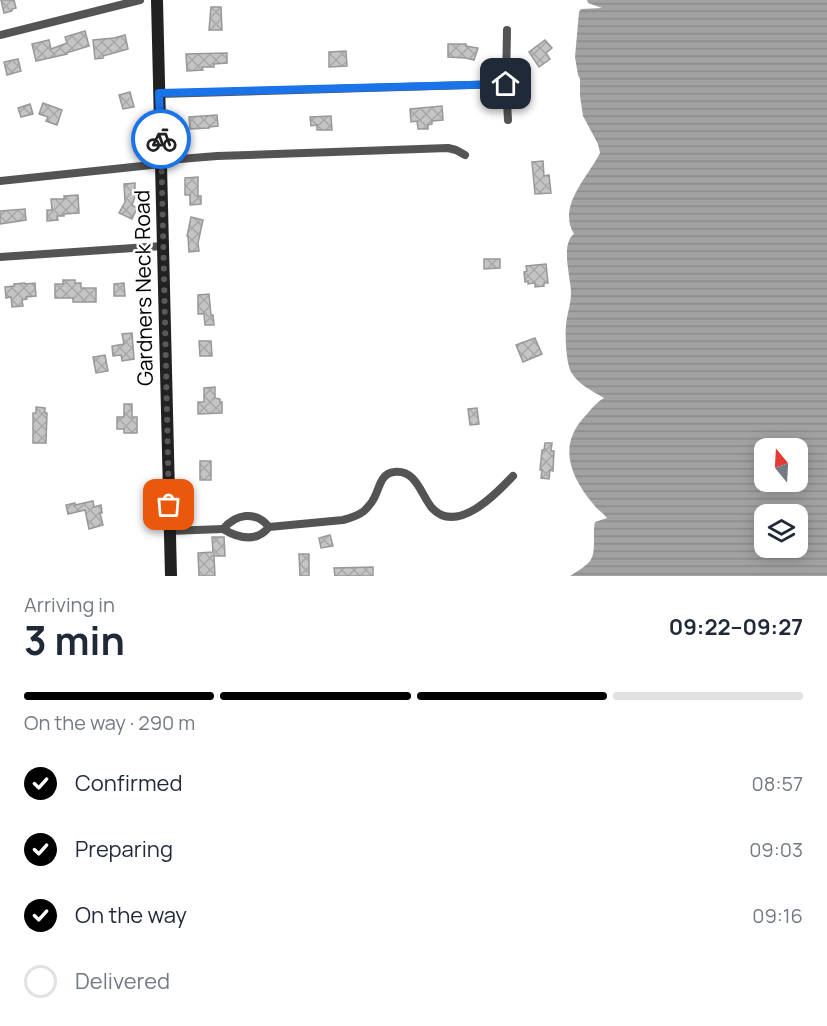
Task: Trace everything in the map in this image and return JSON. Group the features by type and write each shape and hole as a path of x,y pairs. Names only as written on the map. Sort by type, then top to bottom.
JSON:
{"street":[{"path":"0,35 140,0"},
{"name":"Gardners Neck Road","path":"157,0 171,576"},
{"path":"507,30 508,120"},
{"path":"159,93 506,84"},
{"path":"0,181 218,156 448,148 465,155"},
{"path":"0,257 163,246"},
{"path":"170,531 223,529 235,536 251,537 262,534 269,527 343,520 354,517 366,509 374,499 384,478 395,471 407,474 414,479 437,513 446,516 463,516 483,504 513,476"},
{"path":"223,529 230,521 248,516 260,519 269,527"}],"shaded area":[{"path":"587,0 827,0 827,576 570,576 590,561 593,552 595,522 607,518 585,494 578,482 570,460 569,448 578,425 604,398 577,380 571,372 566,343 571,293 567,253 570,239 574,234 569,213 576,192 600,153 598,144 583,116 580,96 580,79 575,57 579,12 581,9 602,8 588,3"}],"building":[{"path":"1,0 14,0 16,8 4,13"},
{"path":"211,7 221,7 222,30 209,30"},
{"path":"85,31 89,46 36,61 32,44 49,40 51,49 67,43 65,37"},
{"path":"125,35 128,49 95,59 93,40"},
{"path":"545,40 552,48 546,53 550,59 539,67 529,52"},
{"path":"448,44 466,44 466,46 478,48 474,60 448,57"},
{"path":"346,51 347,66 329,67 329,52"},
{"path":"227,53 227,63 214,64 214,67 202,67 203,70 187,71 186,54"},
{"path":"18,59 21,71 7,75 4,62"},
{"path":"130,92 134,107 123,109 119,95"},
{"path":"43,103 62,110 57,125 46,121 48,117 39,114"},
{"path":"30,104 33,114 21,117 18,108"},
{"path":"442,106 443,120 432,121 428,129 418,129 417,121 411,122 410,109"},
{"path":"217,115 218,126 190,129 189,117"},
{"path":"331,116 332,130 317,130 317,125 311,126 310,117"},
{"path":"543,161 544,176 549,175 551,193 535,194 532,162"},
{"path":"198,177 198,196 201,196 201,204 190,205 190,195 185,195 185,178"},
{"path":"135,183 135,197 132,205 137,208 132,219 119,213 125,202 124,184"},
{"path":"78,195 79,213 64,214 64,216 57,216 58,220 47,221 47,210 52,210 51,199 64,199 64,196"},
{"path":"25,209 26,220 0,224 0,211"},
{"path":"191,217 203,220 198,243 199,251 189,252 187,236"},
{"path":"484,259 500,259 500,268 484,269"},
{"path":"546,264 548,283 535,287 535,283 525,282 526,266"},
{"path":"63,280 75,280 75,283 81,283 81,288 96,288 96,302 73,302 73,298 55,298 55,284 63,284"},
{"path":"35,283 36,296 22,300 23,306 12,307 11,297 6,298 5,287"},
{"path":"124,283 125,296 114,296 114,284"},
{"path":"209,294 214,325 205,325 204,314 198,314 198,295"},
{"path":"132,333 134,359 122,361 121,355 113,356 112,346 124,344 122,334"},
{"path":"535,338 542,354 523,362 516,345"},
{"path":"199,341 211,341 212,356 200,356"},
{"path":"105,355 108,371 96,373 93,357"},
{"path":"215,387 215,398 222,402 222,413 198,414 198,402 204,402 204,388"},
{"path":"124,404 132,404 132,417 137,417 137,433 124,433 124,429 117,429 117,417 124,417"},
{"path":"36,407 45,408 45,413 47,413 46,443 33,443 33,413 36,413"},
{"path":"477,408 479,424 470,425 468,409"},
{"path":"545,443 552,443 551,451 554,451 553,471 550,470 549,479 541,478 542,470 540,470"},
{"path":"200,461 211,461 211,480 200,480"},
{"path":"93,501 94,507 101,505 103,525 89,529 85,510 68,514 66,505"},
{"path":"330,535 333,546 321,548 319,538"},
{"path":"212,537 224,537 225,556 214,556 215,576 199,576 198,553 213,552"},
{"path":"299,554 309,554 309,576 300,576"},
{"path":"373,567 373,576 335,576 334,568"}],"way so far":[{"path":"161,139 169,505"}],"route":[{"path":"161,139 159,93 506,84"}]}
